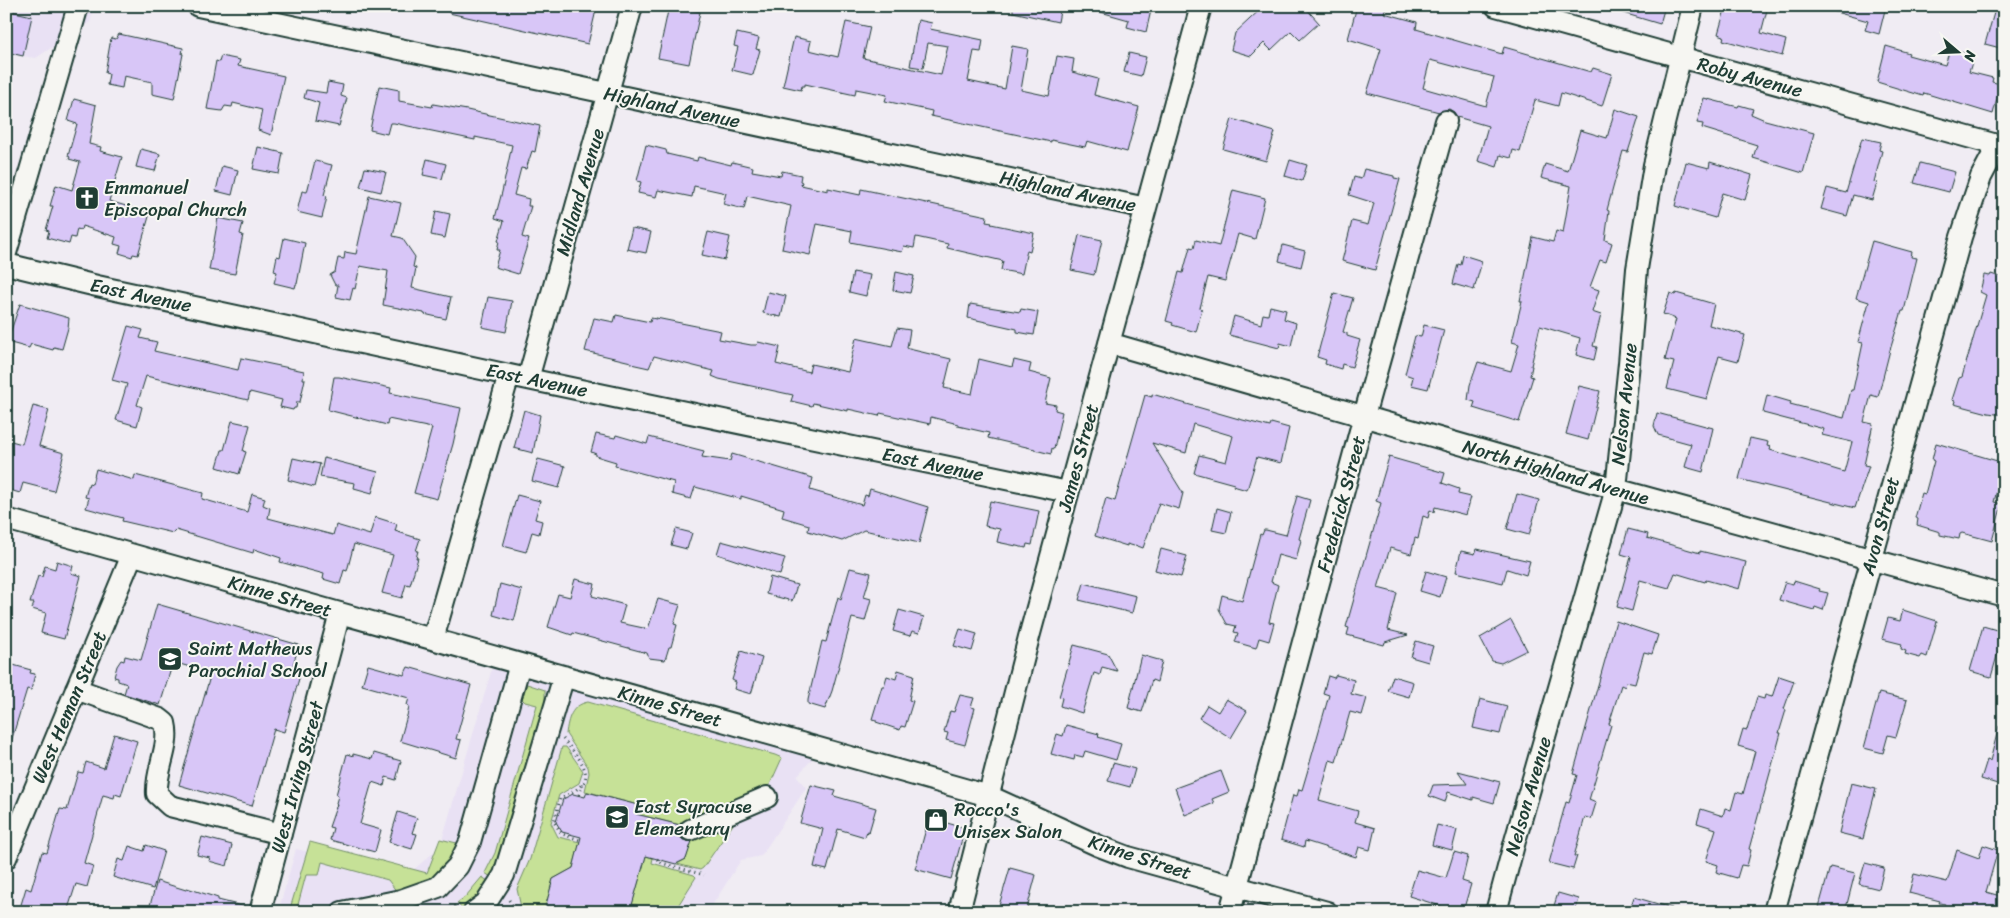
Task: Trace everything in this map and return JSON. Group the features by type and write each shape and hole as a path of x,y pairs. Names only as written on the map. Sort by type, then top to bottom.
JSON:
{"street":[{"path":"6,253 78,6"},
{"name":"Highland Avenue","path":"198,6 1146,208"},
{"name":"Midland Avenue","path":"433,639 519,377 607,94 632,6"},
{"name":"James Street","path":"959,912 1029,636 1201,6"},
{"name":"Roby Avenue","path":"1496,6 2001,146"},
{"name":"Nelson Avenue","path":"1496,912 1616,489 1637,268 1654,165 1693,6"},
{"name":"Frederick Street","path":"1230,912 1446,121"},
{"name":"Avon Street","path":"1774,912 1961,237 1981,177 2001,146"},
{"name":"East Avenue","path":"6,264 106,288 519,377 1068,492"},
{"name":"North Highland Avenue","path":"1109,343 1616,489 2004,596"},
{"name":"Kinne Street","path":"6,519 989,796 1099,846 1128,857 1327,912"},
{"name":"West Heman Street","path":"6,858 132,555"},
{"name":"West Irving Street","path":"260,912 340,613"},
{"path":"342,912 401,900 438,887 458,866 470,842 520,664"},
{"path":"467,911 486,903 504,875 564,676"},
{"path":"76,690 160,719 165,723 167,736 156,786 157,794 170,806 281,834"},
{"path":"690,830 767,798"}],"path":[{"path":"562,737 585,769 585,777 579,795"},
{"path":"580,840 562,834 554,822 560,799 583,784"},
{"path":"657,859 662,863 704,875"},
{"path":"509,899 517,912"},
{"path":"446,912 457,905 467,911"}],"shaded area":[{"path":"6,6 94,6 90,22 36,58 6,54"},
{"name":"East Syracuse Elementary","path":"493,665 744,738 815,756 797,776 806,788 761,856 741,860 708,912 278,912 296,849 406,876 440,847"}],"green space":[{"path":"527,684 545,690 545,702 504,848 491,877 485,873 495,853 537,705 525,702 522,699"},
{"path":"588,702 782,758 768,789 688,827 636,814 638,805 585,791 589,773 588,767 566,734 569,718 574,709"},
{"path":"562,747 566,747 583,771 579,783 559,795 551,823 558,837 580,842 573,868 553,879 544,912 522,912 517,889 530,859"},
{"path":"727,820 734,823 703,868 700,870 677,864 686,859 693,835"},
{"path":"440,839 461,844 438,875 429,881 397,892 388,880 322,862 319,875 306,875 296,912 289,912 310,842 427,873"},
{"path":"646,856 653,858 652,863 696,877 674,912 637,912 637,905 632,904"},
{"path":"482,877 488,881 477,896 462,909 457,903 466,896"}],"building":[{"path":"449,6 597,6 588,44 449,13"},
{"path":"669,6 700,12 689,64 658,58"},
{"path":"1013,6 1061,6 1058,22 1013,12"},
{"path":"1097,6 1152,6 1146,32 1127,27 1129,20 1097,11"},
{"path":"1264,6 1304,6 1319,23 1300,40 1291,31 1271,50 1264,43 1251,56 1231,50 1235,33"},
{"path":"1357,6 1386,6 1384,13 1417,22 1416,29 1502,54 1504,47 1591,72 1593,68 1612,74 1602,106 1561,93 1558,106 1535,100 1520,152 1513,150 1511,158 1500,155 1497,167 1478,161 1488,126 1457,117 1449,109 1439,112 1367,93 1381,49 1348,39","holes":["1430,60 1494,77 1486,106 1423,88"]},
{"path":"1614,6 1665,6 1660,24 1613,10"},
{"path":"1726,6 1768,6 1761,33 1786,40 1782,56 1723,40 1724,36 1718,34"},
{"path":"1832,6 1886,6 1879,34 1865,30 1868,21 1832,11"},
{"path":"1996,6 2004,6 2004,49 1985,44"},
{"path":"6,10 32,16 23,56 6,52"},
{"path":"918,20 932,23 930,29 983,40 981,52 974,51 968,81 1005,89 1012,46 1028,49 1021,90 1049,96 1057,56 1074,59 1072,72 1098,79 1094,95 1139,107 1127,152 1087,141 1085,147 1051,140 1051,142 931,116 932,111 885,101 887,95 856,89 855,95 805,84 801,90 783,86 794,37 811,41 809,50 838,57 846,22 870,27 863,58 941,75 948,46 928,43 923,68 910,66"},
{"path":"737,33 759,38 756,49 760,50 753,75 732,70 738,47 734,46"},
{"path":"119,34 183,48 174,99 152,94 152,82 124,76 122,88 107,85 109,74 105,73 111,38 116,39"},
{"path":"1886,46 1909,53 1908,55 1945,65 1950,49 1974,56 1969,72 1993,78 1992,82 2001,84 1993,114 1924,93 1923,96 1877,82"},
{"path":"1129,53 1146,57 1141,76 1124,72"},
{"path":"221,56 240,60 238,66 284,76 271,135 258,130 262,110 233,103 232,107 225,106 222,111 207,109 216,61 219,62"},
{"path":"328,82 343,85 341,96 347,98 339,126 315,121 319,103 304,98 306,90 326,93"},
{"path":"379,86 399,90 399,101 432,107 433,104 467,110 540,126 535,152 532,151 526,169 521,168 514,195 529,199 528,206 531,206 522,237 529,239 518,274 495,267 500,250 497,250 498,241 504,221 495,218 512,145 475,137 475,140 394,123 390,123 387,134 370,130"},
{"path":"1704,98 1753,109 1751,114 1765,120 1814,133 1803,173 1753,158 1757,145 1702,128 1703,124 1697,123"},
{"path":"74,99 96,105 89,144 101,147 100,151 122,157 109,201 150,213 138,255 133,254 132,257 119,253 121,246 114,244 116,237 82,226 81,230 77,229 75,238 71,237 69,244 47,238 49,231 46,230 53,206 50,206 56,185 72,190 80,162 69,159 70,157 68,156 77,124 68,121"},
{"path":"1615,109 1639,117 1628,152 1623,151 1607,210 1609,211 1605,240 1612,243 1606,262 1600,260 1590,287 1599,290 1592,312 1601,315 1593,346 1597,347 1594,360 1576,355 1580,338 1540,326 1531,366 1530,376 1533,377 1519,422 1473,408 1475,402 1468,400 1470,385 1478,362 1511,371 1519,344 1512,342 1522,301 1520,301 1533,237 1553,242 1556,231 1563,233 1571,186 1541,178 1545,164 1568,171 1580,130 1607,138"},
{"path":"1232,119 1275,132 1266,161 1223,149"},
{"path":"1862,138 1881,142 1879,150 1882,151 1874,182 1877,183 1872,200 1853,195 1847,216 1821,209 1827,188 1846,193"},
{"path":"646,145 666,150 667,154 697,161 698,157 731,165 732,162 753,167 752,171 781,176 782,171 801,175 801,185 828,191 828,188 860,195 861,189 987,216 986,222 991,224 1034,233 1030,251 1027,250 1022,274 1001,270 1003,261 947,248 948,244 916,237 914,248 904,246 902,252 850,242 852,231 817,224 810,255 782,249 791,206 747,196 744,209 723,204 726,193 694,186 692,197 658,190 656,197 638,193 641,182 637,181"},
{"path":"258,147 283,153 279,174 253,169"},
{"path":"141,149 160,154 155,171 136,167"},
{"path":"427,159 446,164 442,179 423,175"},
{"path":"1290,160 1307,165 1302,181 1285,176"},
{"path":"315,161 332,165 324,195 327,196 322,218 297,212 302,191 307,192"},
{"path":"1686,162 1709,168 1710,162 1752,175 1745,200 1722,193 1715,218 1675,206"},
{"path":"1920,163 1955,172 1949,192 1914,183"},
{"path":"222,166 238,170 232,195 216,191"},
{"path":"365,168 386,172 381,192 360,187"},
{"path":"1364,169 1400,179 1375,270 1342,261 1352,221 1368,225 1374,203 1349,195 1354,177 1361,179"},
{"path":"1233,190 1265,198 1255,239 1238,234 1225,281 1208,277 1196,332 1172,325 1173,323 1166,321 1179,272 1183,273 1190,247 1194,248 1196,240 1219,246"},
{"path":"369,196 401,203 393,236 402,238 415,257 413,267 416,268 412,288 451,297 446,319 383,305 388,271 360,266 355,289 353,288 350,300 336,297 338,285 335,285 330,275 335,272 338,258 344,259 345,252 356,254"},
{"path":"436,211 450,214 445,238 431,235"},
{"path":"218,218 243,223 240,234 243,235 235,274 209,270"},
{"path":"632,228 651,232 646,253 627,249"},
{"path":"708,232 730,237 725,260 702,255"},
{"path":"1079,235 1102,240 1094,275 1071,270"},
{"path":"284,238 305,243 295,288 274,283 277,272 274,271 277,256 280,257"},
{"path":"1872,241 1912,252 1911,257 1917,258 1904,311 1902,311 1890,350 1878,397 1871,395 1864,422 1873,424 1864,465 1869,466 1855,508 1739,479 1750,438 1768,442 1767,446 1771,447 1770,450 1844,472 1852,442 1822,435 1824,429 1763,413 1767,395 1791,402 1790,404 1844,418 1851,390 1853,390 1863,343 1858,342 1869,302 1856,298"},
{"path":"1283,245 1305,251 1301,267 1279,261"},
{"path":"1463,255 1482,261 1474,290 1453,284 1458,264 1461,265"},
{"path":"853,272 870,275 866,296 849,292"},
{"path":"896,272 914,276 910,293 893,290"},
{"path":"1991,274 2004,278 2004,415 1954,404 1955,401 1952,400 1959,378 1962,377 1986,295 1980,292 1984,275 1990,276"},
{"path":"768,292 786,296 781,317 763,313"},
{"path":"1334,293 1353,298 1343,332 1347,333 1347,336 1360,340 1352,367 1342,364 1341,369 1325,364 1326,360 1317,357"},
{"path":"1670,293 1714,304 1709,325 1745,335 1738,361 1719,356 1707,399 1667,389 1674,362 1665,360 1676,319 1663,314"},
{"path":"488,297 512,301 506,332 482,327"},
{"path":"20,304 69,318 62,349 54,347 53,350 31,344 29,348 7,342"},
{"path":"970,304 1020,312 1021,309 1038,312 1034,335 1017,332 1017,329 968,318"},
{"path":"1270,306 1286,310 1284,319 1296,323 1291,346 1280,343 1279,348 1229,335 1234,316 1261,324 1263,314 1268,315"},
{"path":"616,315 650,322 651,318 656,318 721,331 719,339 751,345 757,345 758,342 780,347 776,364 809,372 811,364 848,372 856,338 892,346 897,328 910,330 907,348 951,359 944,388 972,394 979,359 1012,367 1014,360 1031,364 1029,372 1051,378 1045,403 1056,405 1055,410 1062,412 1054,449 1052,448 1051,454 988,438 989,433 931,417 930,424 880,413 879,416 813,403 812,406 791,401 793,395 719,379 712,376 714,371 654,356 649,368 585,351 594,318 614,322"},
{"path":"1424,325 1444,330 1428,389 1411,385 1413,377 1405,374 1415,336 1421,337"},
{"path":"128,326 143,330 140,338 157,342 154,351 238,370 241,358 304,371 303,379 305,379 300,402 297,402 296,408 293,410 280,407 282,400 250,392 248,400 146,376 137,405 142,407 137,426 116,420 127,384 112,380"},
{"path":"334,377 391,388 390,393 461,408 437,499 414,493 432,428 388,419 387,425 328,410"},
{"path":"1579,386 1600,391 1588,440 1566,434"},
{"path":"1152,394 1270,427 1271,423 1289,428 1281,463 1257,457 1247,490 1233,486 1234,484 1194,473 1199,455 1226,462 1233,436 1193,424 1186,453 1152,443 1183,493 1179,509 1159,503 1143,548 1127,544 1127,546 1095,536 1106,498 1115,501 1145,395 1152,397"},
{"path":"33,406 49,410 39,446 64,453 54,491 23,483 20,493 6,489 6,473 10,460 6,459 11,441 22,444"},
{"path":"524,410 540,415 533,453 514,448"},
{"path":"1657,413 1713,428 1703,472 1685,467 1691,444 1658,435 1654,426"},
{"path":"232,421 250,425 243,451 246,452 239,474 217,467"},
{"path":"596,434 615,438 616,435 647,444 649,437 704,451 702,457 730,461 732,454 813,478 810,490 862,505 865,495 868,496 870,489 928,507 919,543 864,530 842,541 808,531 809,525 782,517 784,509 741,496 741,499 695,487 691,499 672,494 674,482 615,466 616,462 596,456 596,454 591,452"},
{"path":"1936,443 2004,463 1994,502 2002,504 1992,541 1962,533 1959,539 1940,535 1940,532 1917,525 1918,519 1915,518 1922,493 1925,494 1934,461 1932,460"},
{"path":"1389,457 1445,473 1442,483 1459,489 1458,494 1471,497 1466,515 1435,507 1434,512 1430,510 1428,518 1423,516 1418,539 1415,538 1411,554 1390,548 1378,588 1397,593 1388,630 1408,635 1385,642 1384,645 1347,635 1349,628 1346,627 1381,503 1376,501"},
{"path":"293,458 320,464 314,487 288,480"},
{"path":"324,458 378,472 372,493 354,488 355,483 320,477"},
{"path":"538,459 565,466 559,488 532,481"},
{"path":"96,469 134,480 135,475 203,493 202,499 247,512 252,494 265,498 263,505 270,508 268,518 333,535 336,525 370,535 375,517 397,524 395,531 420,539 416,551 418,551 416,558 418,558 410,585 406,584 402,598 382,593 393,555 354,544 347,571 344,570 340,584 323,579 324,574 280,562 281,558 254,549 253,553 176,530 173,533 122,521 123,518 86,508 89,498 85,497 89,483 92,484"},
{"path":"1517,494 1539,500 1529,535 1507,529"},
{"path":"517,495 540,501 535,519 542,521 539,534 532,532 526,552 503,546"},
{"path":"1297,496 1310,500 1299,539 1301,540 1296,560 1278,555 1271,582 1278,585 1269,622 1274,623 1269,641 1259,638 1256,648 1235,642 1238,633 1234,632 1236,626 1227,624 1219,609 1222,595 1242,601 1260,534 1262,535 1264,530 1266,530 1286,535"},
{"path":"990,501 1039,511 1032,545 1027,544 1026,548 997,542 1000,529 985,526"},
{"path":"1217,508 1231,512 1226,533 1212,530"},
{"path":"676,529 692,533 687,549 671,545"},
{"path":"1628,529 1648,534 1647,538 1700,553 1700,551 1746,562 1739,589 1675,573 1669,588 1640,580 1632,611 1617,607 1631,557 1621,554"},
{"path":"721,541 785,558 780,575 717,554"},
{"path":"1161,549 1187,556 1181,577 1155,570"},
{"path":"1477,549 1530,561 1526,575 1507,569 1503,583 1456,572 1461,551 1475,554"},
{"path":"57,561 73,566 71,573 81,576 64,639 41,633 46,613 32,609 34,603 30,603 38,576 42,577 45,566 55,569"},
{"path":"850,568 871,573 864,597 871,599 865,621 852,618 832,691 825,709 808,704 808,700 822,641 826,642 838,597 841,599"},
{"path":"1426,571 1446,577 1440,597 1420,591"},
{"path":"770,577 797,585 792,601 766,594"},
{"path":"575,579 595,584 592,596 625,605 620,623 648,629 658,599 680,605 674,624 677,625 671,647 669,647 665,660 649,658 647,653 573,633 572,635 548,627 558,594 570,597"},
{"path":"1794,581 1828,593 1823,610 1815,607 1814,610 1779,600 1785,582 1793,584"},
{"path":"1084,583 1136,596 1132,613 1079,600"},
{"path":"500,584 522,590 514,621 493,615"},
{"path":"157,604 299,645 293,665 302,668 284,732 274,729 252,806 179,785 211,673 173,662 160,705 124,694 127,684 118,681 118,678 114,677 117,666 121,660 124,661 125,656 141,660"},
{"path":"899,610 924,617 919,633 912,631 910,636 893,631"},
{"path":"1903,610 1937,621 1927,657 1922,655 1920,658 1905,654 1906,651 1901,649 1902,644 1882,639 1888,618 1900,621"},
{"path":"1511,620 1527,650 1501,663 1492,661 1480,638"},
{"path":"1616,621 1658,635 1652,654 1644,652 1635,684 1626,682 1625,687 1621,685 1589,800 1596,803 1591,819 1585,817 1574,856 1577,856 1573,869 1549,863 1566,802 1569,803 1577,775 1573,774"},
{"path":"1983,626 2000,631 1999,634 2003,635 1991,677 1970,671"},
{"path":"960,629 977,634 972,651 954,646"},
{"path":"1416,641 1433,646 1428,662 1411,657"},
{"path":"1074,645 1108,654 1117,671 1102,667 1100,675 1094,673 1082,713 1060,706 1062,698 1059,697"},
{"path":"741,651 762,658 751,694 734,689 736,682 732,680"},
{"path":"1141,655 1162,661 1157,682 1152,680 1142,712 1128,708"},
{"path":"6,663 31,670 30,673 35,674 31,690 27,689 10,745 6,745"},
{"path":"368,665 404,675 408,667 471,685 456,739 461,740 456,758 400,741 408,712 409,698 362,685"},
{"path":"898,670 914,675 909,700 913,701 905,727 901,726 900,730 872,719 887,676 896,679"},
{"path":"1336,675 1354,680 1351,694 1367,698 1362,715 1350,712 1336,762 1330,760 1319,800 1358,811 1355,822 1375,828 1370,850 1359,847 1356,857 1305,841 1304,847 1281,840 1293,795 1297,796 1299,789 1302,790 1307,773 1329,695 1323,693 1328,676 1334,678"},
{"path":"1393,676 1413,682 1409,697 1388,691"},
{"path":"1779,676 1794,681 1784,709 1786,710 1779,733 1781,733 1749,849 1751,850 1747,866 1741,865 1737,878 1716,872 1718,865 1706,861 1716,829 1697,823 1701,809 1723,816 1725,808 1731,810 1736,792 1743,794 1755,751 1738,746 1743,729 1747,730 1757,697 1764,699 1765,695 1772,697"},
{"path":"1879,693 1907,700 1896,737 1888,735 1883,753 1864,748"},
{"path":"960,695 974,698 971,707 975,708 965,745 946,740 948,733 944,732 950,711 954,712"},
{"path":"1226,699 1247,711 1231,738 1199,718 1207,705 1218,712"},
{"path":"1480,699 1507,706 1500,734 1473,728"},
{"path":"1066,725 1099,734 1098,737 1121,744 1116,760 1085,751 1083,757 1075,755 1074,760 1051,754 1057,734 1063,736"},
{"path":"1999,726 2004,726 2004,786 1981,779 1987,760 1990,761"},
{"path":"114,734 137,741 121,796 115,794 114,798 103,795 84,863 93,866 87,887 76,884 67,912 34,912 20,908 26,888 31,890 42,852 47,853 60,809 67,810 78,772 83,773 86,762 104,768"},
{"path":"374,753 401,761 396,780 386,777 384,786 372,782 360,824 381,830 375,852 330,840 333,828 329,827 337,804 338,796 336,795 347,754 372,759"},
{"path":"1113,763 1135,769 1130,787 1108,781"},
{"path":"1221,771 1229,792 1212,799 1214,803 1185,815 1175,788"},
{"path":"1458,771 1500,782 1494,803 1473,797 1473,800 1448,792 1445,802 1429,796 1433,785 1467,784"},
{"path":"1851,783 1876,789 1863,839 1839,833"},
{"path":"811,785 836,791 834,796 876,808 869,832 867,831 865,837 838,829 827,870 814,867 823,829 800,823"},
{"path":"587,792 638,805 636,814 680,825 679,835 683,840 692,841 686,859 676,864 646,856 630,912 544,912 553,879 573,868 581,837 562,832 556,822 563,799 573,794 585,797"},
{"path":"398,812 417,818 412,833 417,834 412,849 389,842"},
{"path":"929,818 965,828 951,879 915,869"},
{"path":"1437,825 1457,830 1452,850 1432,845"},
{"path":"202,837 232,845 227,866 209,861 210,858 197,855"},
{"path":"146,845 164,851 153,889 113,877 118,859 124,861 129,846 144,851"},
{"path":"1983,845 1998,850 1986,892 2004,897 2001,912 1961,912 1944,907 1945,904 1939,903 1940,901 1909,893 1914,874 1947,882 1957,850 1979,858"},
{"path":"1454,852 1468,856 1462,881 1471,884 1464,908 1461,907 1460,912 1409,896 1417,870 1446,878"},
{"path":"1865,863 1884,868 1879,889 1859,884"},
{"path":"1830,867 1855,873 1845,912 1819,907"},
{"path":"1010,868 1036,875 1026,912 1009,912 998,909"},
{"path":"157,881 186,890 187,888 218,898 218,900 246,907 245,912 148,912"},
{"path":"1558,893 1579,899 1575,912 1552,912"},
{"path":"1634,897 1672,908 1672,912 1629,912"}],"place":[{"name":"Emmanuel Episcopal Church","path":"87,198"},
{"name":"Saint Mathews Parochial School","path":"170,659"},
{"name":"East Syracuse Elementary","path":"617,817"},
{"name":"Rocco's Unisex Salon","path":"936,820"}]}
